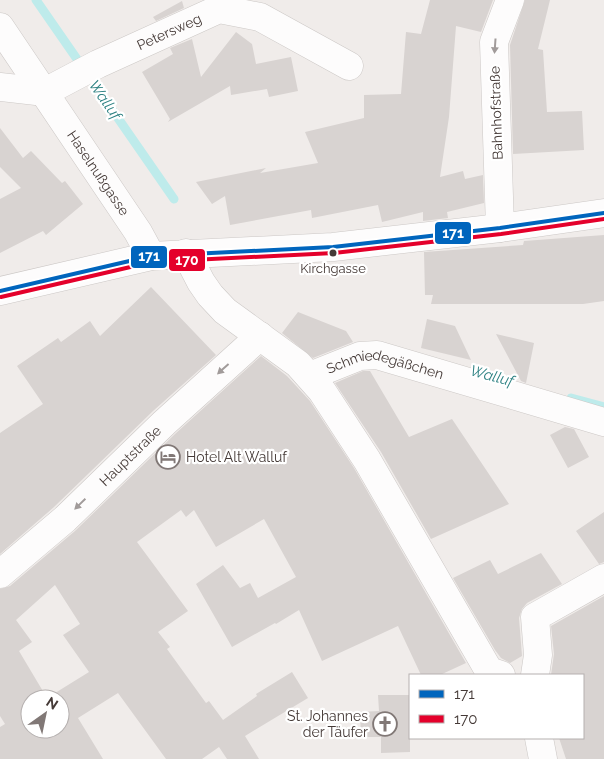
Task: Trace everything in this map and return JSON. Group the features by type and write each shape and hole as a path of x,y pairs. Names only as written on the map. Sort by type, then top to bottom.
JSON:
{"street":[{"name":"Bahnhofstraße","path":"500,228 494,42 510,0"},
{"name":"Petersweg","path":"45,92 219,9 252,8 260,17 349,66"},
{"name":"Haselnußgasse","path":"0,27 144,241 151,256"},
{"path":"0,87 45,92"},
{"path":"0,291 151,256 333,246 500,228 604,213"},
{"path":"186,253 201,282 225,311 298,364 322,392 367,460 489,671 498,674"},
{"name":"Hauptstraße","path":"0,574 65,519 164,422 260,336"},
{"name":"Schmiedegäßchen","path":"310,376 360,356 368,354 378,355 604,422"},
{"path":"535,674 538,654 535,617 604,578"}],"building":[{"path":"430,0 493,0 481,32 456,26 449,117 440,177 463,171 465,179 483,175 484,203 447,212 448,218 423,221 423,212 382,222 378,205 312,218 311,210 230,225 225,196 212,204 196,182 266,168 260,173 318,163 305,132 364,118 364,95 401,94 406,32 421,34"},
{"path":"525,0 550,0 538,49 543,50 547,112 582,111 584,150 513,154 510,45"},
{"path":"182,1 184,8 156,21 153,17"},
{"path":"236,32 252,44 256,64 291,57 298,91 269,97 267,89 231,95 230,86 168,122 170,119 142,72 173,54 170,48 192,39 201,77"},
{"path":"0,128 23,158 31,151 62,183 65,181 83,204 46,235 43,231 0,253 0,199 21,188 0,167"},
{"path":"604,235 604,301 583,304 431,304 433,295 425,295 424,252 523,245 524,241"},
{"path":"151,287 216,355 153,411 54,507 0,554 0,433 43,404 17,366 58,338 61,342 90,321 100,336"},
{"path":"298,312 346,331 353,342 313,358 282,333"},
{"path":"427,319 455,326 471,360 421,348"},
{"path":"496,334 534,343 526,383 521,381"},
{"path":"261,356 287,376 310,401 354,468 466,663 442,674 421,674 398,626 322,661 299,610 232,647 196,584 223,565 240,588 250,583 258,598 296,577 264,519 216,547 194,510 186,517 181,510 137,542 188,611 158,632 170,647 167,649 206,703 209,701 223,720 257,696 256,694 292,672 308,698 245,736 259,759 227,759 219,747 202,759 166,759 118,693 78,718 103,759 0,759 0,727 5,724 0,716 0,589 10,586 75,531 175,434","holes":["55,585 80,624 63,635 89,672 62,689 70,689 70,739 20,739 20,689 42,689 19,651 32,642 16,620"]},
{"path":"363,371 370,371 409,437 452,419 509,504 431,539 381,452 335,383"},
{"path":"565,427 574,429 589,457 568,468 550,435"},
{"path":"604,512 604,562 599,564 576,531"},
{"path":"541,553 562,584 527,603 522,609 519,618 522,656 510,663 501,658 495,650 453,578 490,560 498,574"},
{"path":"604,596 604,759 566,759 559,739 584,739 584,674 551,674 554,654 551,626"},
{"name":"St. Johannes der Täufer","path":"378,695 409,695 410,752 381,753 381,737 361,737 360,712 379,711"}],"waterway":[{"name":"Walluf","path":"36,0 174,199"},
{"name":"Walluf","path":"571,398 604,407"}],"transit line":[{"name":"171","path":"0,291 151,256 333,247 500,228 604,213"},
{"name":"170","path":"1,297 152,262 334,253 501,234 604,219"}],"place":[{"name":"Kirchgasse","path":"333,253"},
{"name":"Hotel Alt Walluf","path":"168,457"},
{"name":"St. Johannes der Täufer","path":"385,724"}]}
